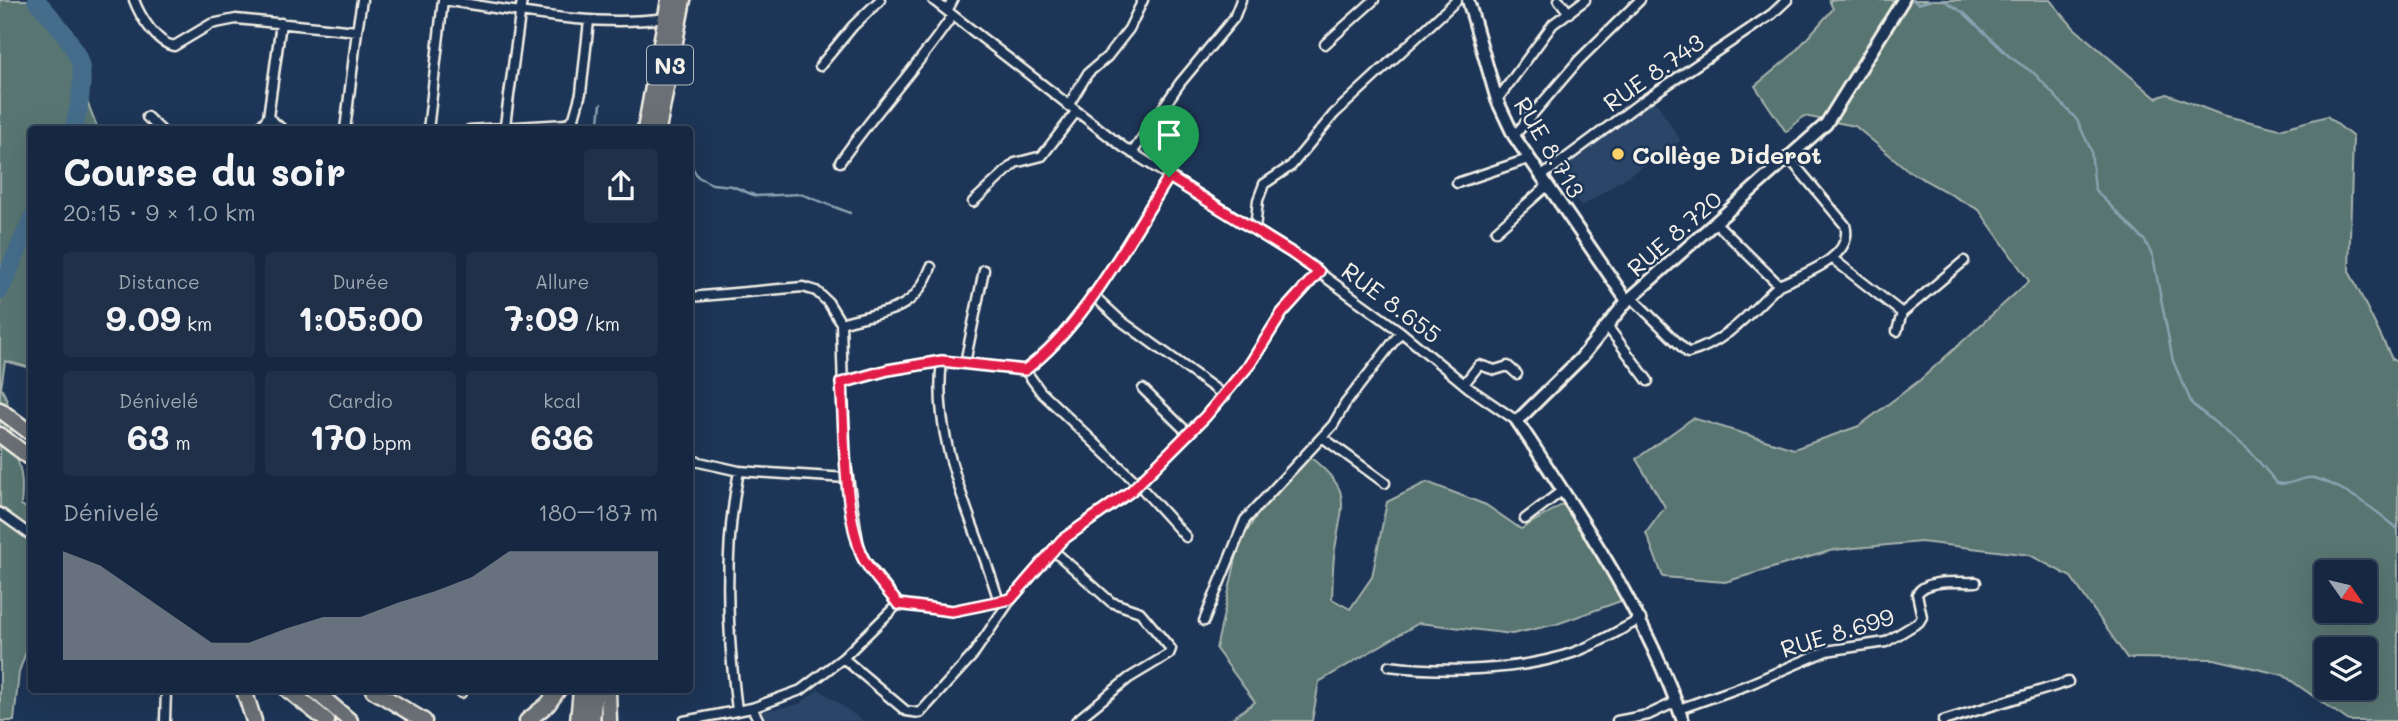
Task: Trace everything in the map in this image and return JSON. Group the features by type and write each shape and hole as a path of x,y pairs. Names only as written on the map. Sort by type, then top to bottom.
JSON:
{"highway":[{"name":"N3","path":"646,126 669,0"},
{"name":"N3","path":"658,126 683,0"},
{"path":"2,412 28,431"},
{"path":"0,435 28,456"},
{"path":"245,693 254,721"},
{"path":"289,693 312,721"},
{"path":"291,693 327,721"},
{"path":"318,693 351,721"},
{"path":"378,693 417,719"},
{"path":"527,721 548,704 556,693"},
{"path":"578,721 581,693"},
{"path":"592,721 595,693"},
{"path":"608,693 608,721"}],"main road":[{"name":"RUE 8.713","path":"1468,0 1497,100 1514,136 1629,299"},
{"name":"RUE 8.720","path":"1629,299 1790,159 1836,112 1903,0"},
{"path":"1517,421 1569,371 1629,299"},
{"name":"RUE 8.655","path":"1517,421 1563,490 1641,619 1683,721"}],"street":[{"path":"134,0 142,18 167,45 174,46 211,24 223,21 281,23 357,31"},
{"path":"345,126 362,0"},
{"path":"428,126 443,0 589,21 618,23 666,18"},
{"path":"505,125 522,0"},
{"path":"820,66 853,26 880,0"},
{"name":"RUE 8.655","path":"933,0 1132,153 1319,272 1402,332 1464,384 1517,421"},
{"path":"840,162 872,116 928,52 950,13 954,0"},
{"path":"1068,106 1088,73 1129,29 1143,0"},
{"path":"1132,153 1180,83 1234,18 1241,0"},
{"path":"1325,44 1374,0"},
{"path":"1255,229 1258,200 1264,184 1291,166 1334,114 1457,0"},
{"path":"1559,0 1569,13"},
{"path":"1497,100 1553,23 1585,0"},
{"path":"1514,136 1579,60 1640,0"},
{"name":"RUE 8.743","path":"1496,231 1545,181 1640,103 1772,14 1787,0"},
{"path":"567,126 575,118 581,93 589,21"},
{"path":"261,126 268,117 281,23"},
{"path":"973,202 1015,163 1042,156 1076,112"},
{"path":"147,117 157,126"},
{"path":"268,117 278,126"},
{"path":"498,126 536,126"},
{"path":"1457,183 1528,159"},
{"path":"1629,299 1688,353 1704,348 1731,333 1779,285 1833,259 1846,238 1845,225 1790,159"},
{"path":"841,383 888,370 942,361 1025,370 1046,355 1067,331 1169,177"},
{"path":"1717,224 1779,285"},
{"path":"1833,259 1902,313"},
{"path":"1897,331 1902,313 1964,261"},
{"path":"841,323 913,301 923,289 931,267"},
{"path":"965,363 984,270"},
{"path":"843,658 906,711 920,713 972,656 1011,599 1052,550 1138,484 1225,396 1250,364 1275,322 1319,272"},
{"path":"693,297 808,288 828,302 841,323 841,383 847,478 863,558 898,604 938,612 1011,599"},
{"path":"1092,295 1120,320 1225,396"},
{"path":"1608,326 1648,381"},
{"path":"1204,621 1245,520 1322,437 1402,332"},
{"path":"942,361 939,382 946,448 999,602"},
{"path":"1464,384 1479,365 1495,370 1508,366 1517,374"},
{"path":"1025,370 1041,392 1138,484 1186,537"},
{"path":"1143,389 1189,434"},
{"path":"1322,437 1385,483"},
{"path":"693,461 738,471 847,478"},
{"path":"737,710 727,570 730,514 738,471"},
{"path":"1525,519 1563,490"},
{"path":"0,513 28,533"},
{"path":"1052,550 1111,602 1140,612 1169,645 1169,654 1129,678 1076,721"},
{"name":"RUE 8.699","path":"1678,706 1750,684 1826,651 1886,642 1919,622 1922,617 1917,594 1921,588 1929,584 1976,582"},
{"path":"684,721 752,708 800,690 843,658 898,604"},
{"path":"1389,666 1435,672 1550,659 1591,645 1641,619"},
{"path":"1943,721 2068,682"},
{"path":"165,721 166,693"},
{"path":"1617,721 1678,706"},
{"path":"752,708 759,721"}],"shaded area":[{"name":"Collège Diderot","path":"1655,100 1681,141 1581,207 1556,167"},
{"path":"819,689 863,721 763,721 761,712 799,704"}],"green space":[{"path":"0,0 41,0 70,58 97,126 28,126 28,367 5,361 1,388 8,404 21,474 21,505 28,509 28,646 19,672 14,721 0,721"},
{"path":"1829,0 2050,0 2074,28 2156,98 2167,94 2222,115 2280,129 2327,116 2353,137 2349,271 2392,359 2398,363 2398,721 2349,721 2319,700 2377,700 2377,637 2314,637 2314,697 2283,675 2214,659 2127,658 2071,577 2030,555 1921,542 1833,550 1725,582 1663,577 1646,533 1665,507 1636,459 1693,418 1794,449 1859,426 1920,380 2029,281 1979,210 1910,172 1855,126 1804,116 1786,132 1755,86 1793,54 1833,9"},
{"path":"1310,457 1333,479 1342,497 1333,561 1332,599 1350,609 1372,577 1387,502 1427,482 1486,505 1521,529 1565,503 1629,598 1557,624 1512,634 1419,623 1319,682 1312,721 1228,721 1255,702 1216,649 1239,545 1271,491"}],"waterway":[{"path":"36,0 67,38 80,64 81,87 74,126"},
{"path":"1913,0 1918,4 1932,0"},
{"path":"1943,0 1964,13 2010,57 2035,74 2077,120 2091,150 2095,190 2145,241 2153,257 2173,361 2192,404 2249,450 2277,483 2286,484 2309,478 2325,481 2358,499 2398,529"},
{"path":"598,126 601,104"},
{"path":"693,169 698,177 712,184 732,186 756,196 801,194 850,213"},
{"path":"0,291 28,227"}],"place":[{"name":"Collège Diderot","path":"1618,154"}],"route":[{"path":"1169,177 1319,272 1275,322 1250,364 1225,396 1131,491 1062,540 1011,599 938,612 905,603 898,604 863,558 858,542 847,478 841,383 926,362 942,361 1025,370 1046,355 1067,331 1169,177"}]}
